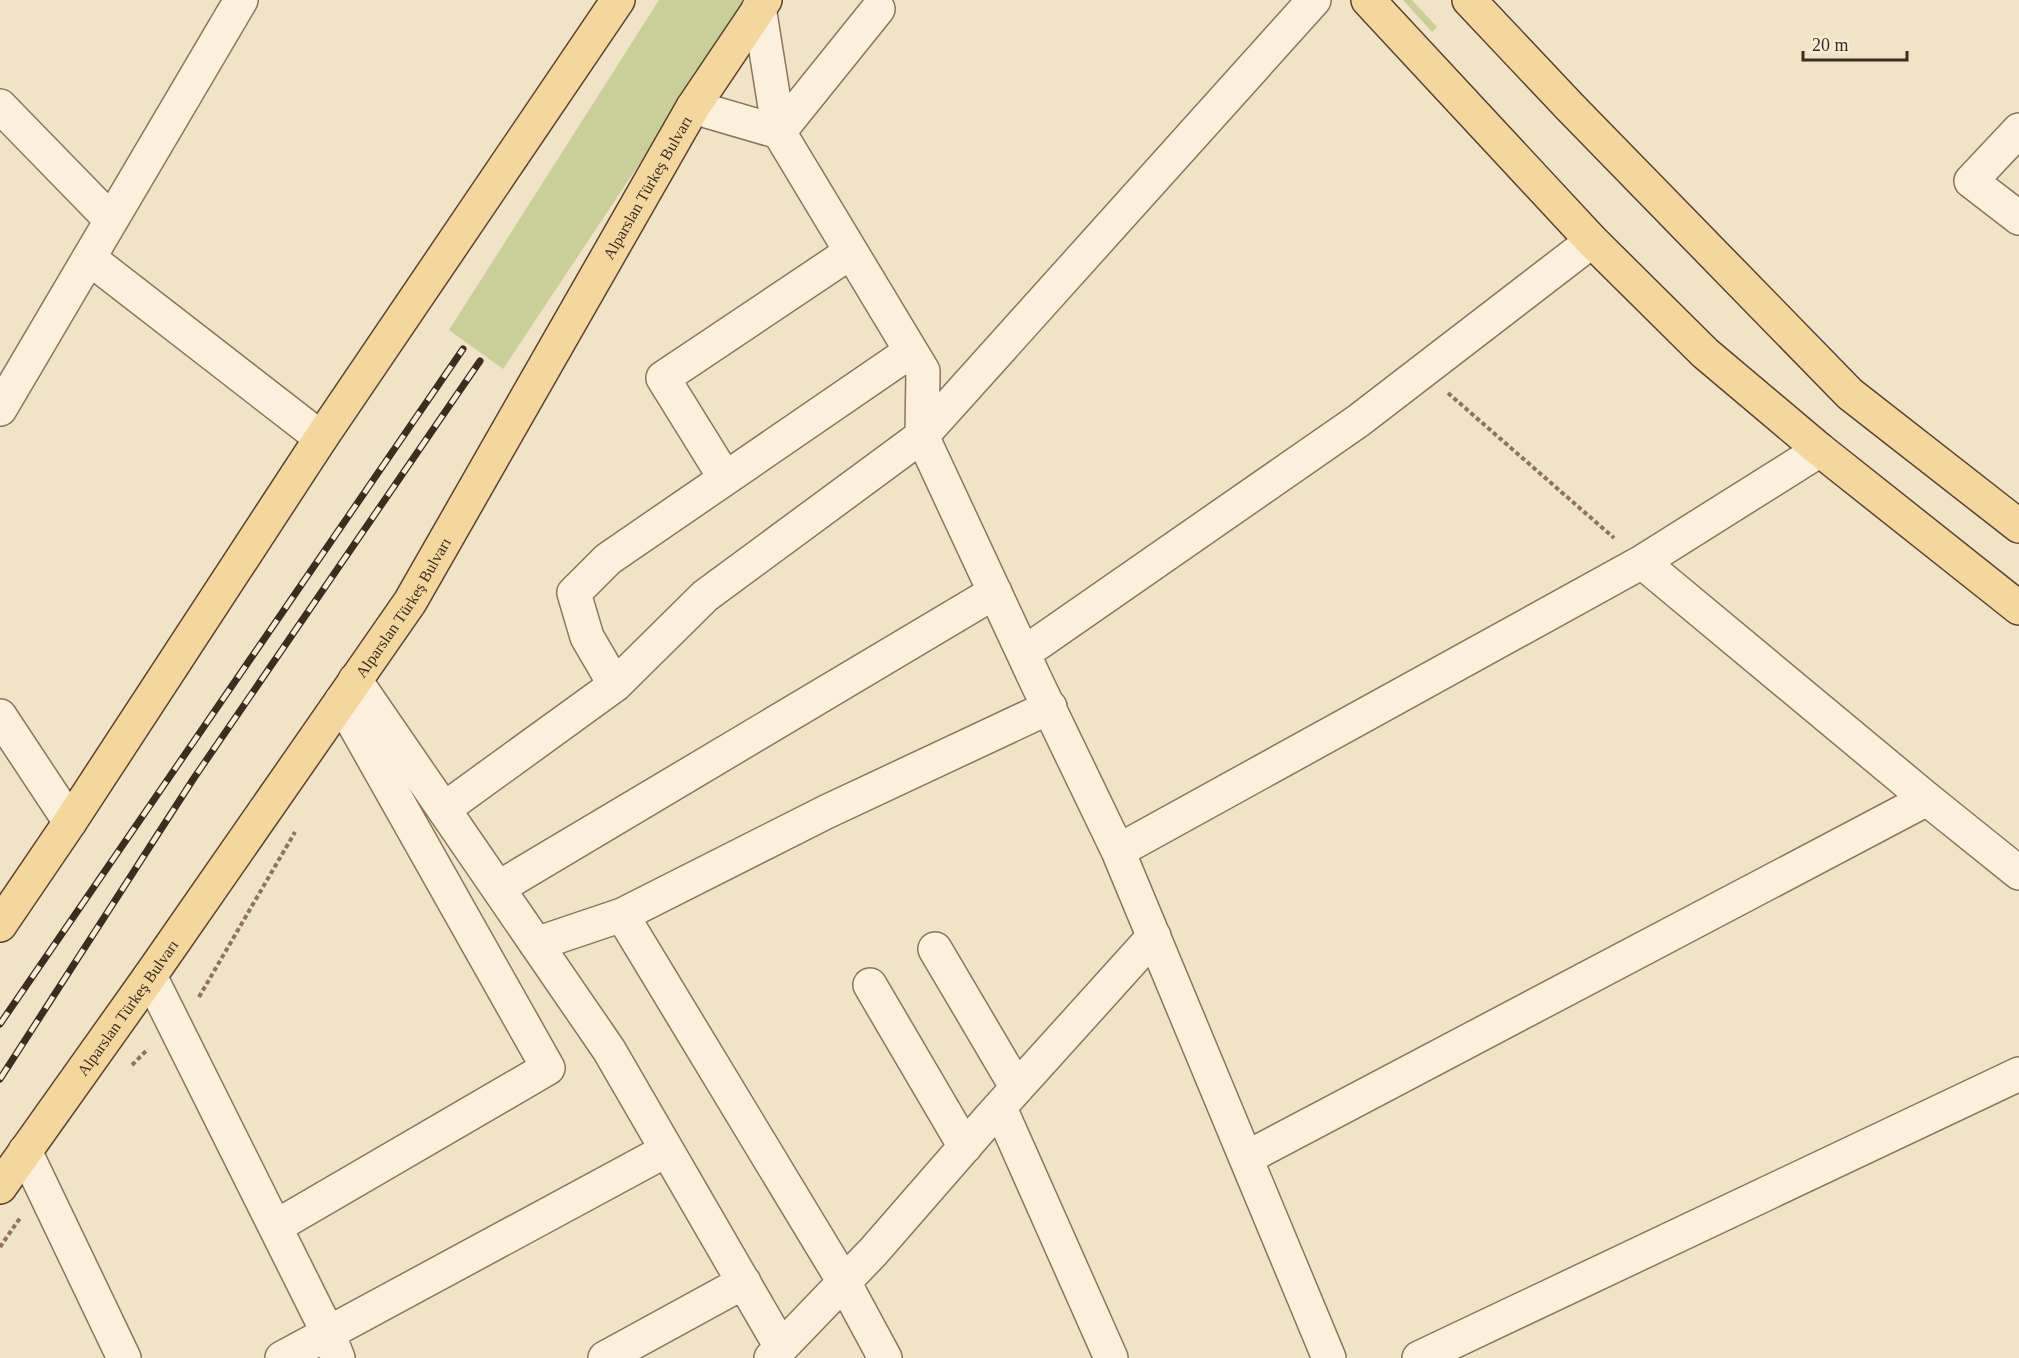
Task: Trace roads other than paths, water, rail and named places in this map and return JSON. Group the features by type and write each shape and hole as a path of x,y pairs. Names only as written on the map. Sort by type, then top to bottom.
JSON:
{"main road":[{"path":"0,925 321,438 618,0"},
{"path":"1368,0 1592,241 1705,353 1820,450 2019,608"},
{"path":"1469,0 1570,107 1851,394 2019,526"},
{"name":"Alparslan Türkeş Bulvarı","path":"0,1187 410,602 693,107 762,4"}],"street":[{"path":"0,409 241,0"},
{"path":"444,809 615,685 705,596 922,436 1314,0"},
{"path":"762,4 779,132 923,371 922,436 1118,851 1329,1358"},
{"path":"779,132 878,9"},
{"path":"0,106 111,220"},
{"path":"693,107 779,132"},
{"path":"2019,130 1971,181 2019,218"},
{"path":"1024,653 1358,421 1592,241"},
{"path":"725,478 663,378 851,252"},
{"path":"89,258 321,438"},
{"path":"615,685 587,637 574,593 608,559 911,351"},
{"path":"1118,851 1642,562 1820,450"},
{"path":"1642,562 2019,873"},
{"path":"498,888 996,592"},
{"path":"348,690 444,809 609,1050 744,1282 774,1355 873,1252 1154,936"},
{"path":"275,1227 548,1068 348,690"},
{"path":"536,944 622,915 826,812 1050,707"},
{"path":"0,716 70,822"},
{"path":"1246,1158 1927,799"},
{"path":"622,915 844,1282 885,1358"},
{"path":"935,949 1009,1098 1111,1358"},
{"path":"150,976 333,1345"},
{"path":"870,985 964,1147"},
{"path":"1419,1358 2019,1074"},
{"path":"282,1358 333,1345 667,1150"},
{"path":"26,1151 124,1358"},
{"path":"605,1358 744,1282"}],"railway":[{"path":"0,1024 463,349"},
{"path":"0,1079 194,778 480,361"}]}
